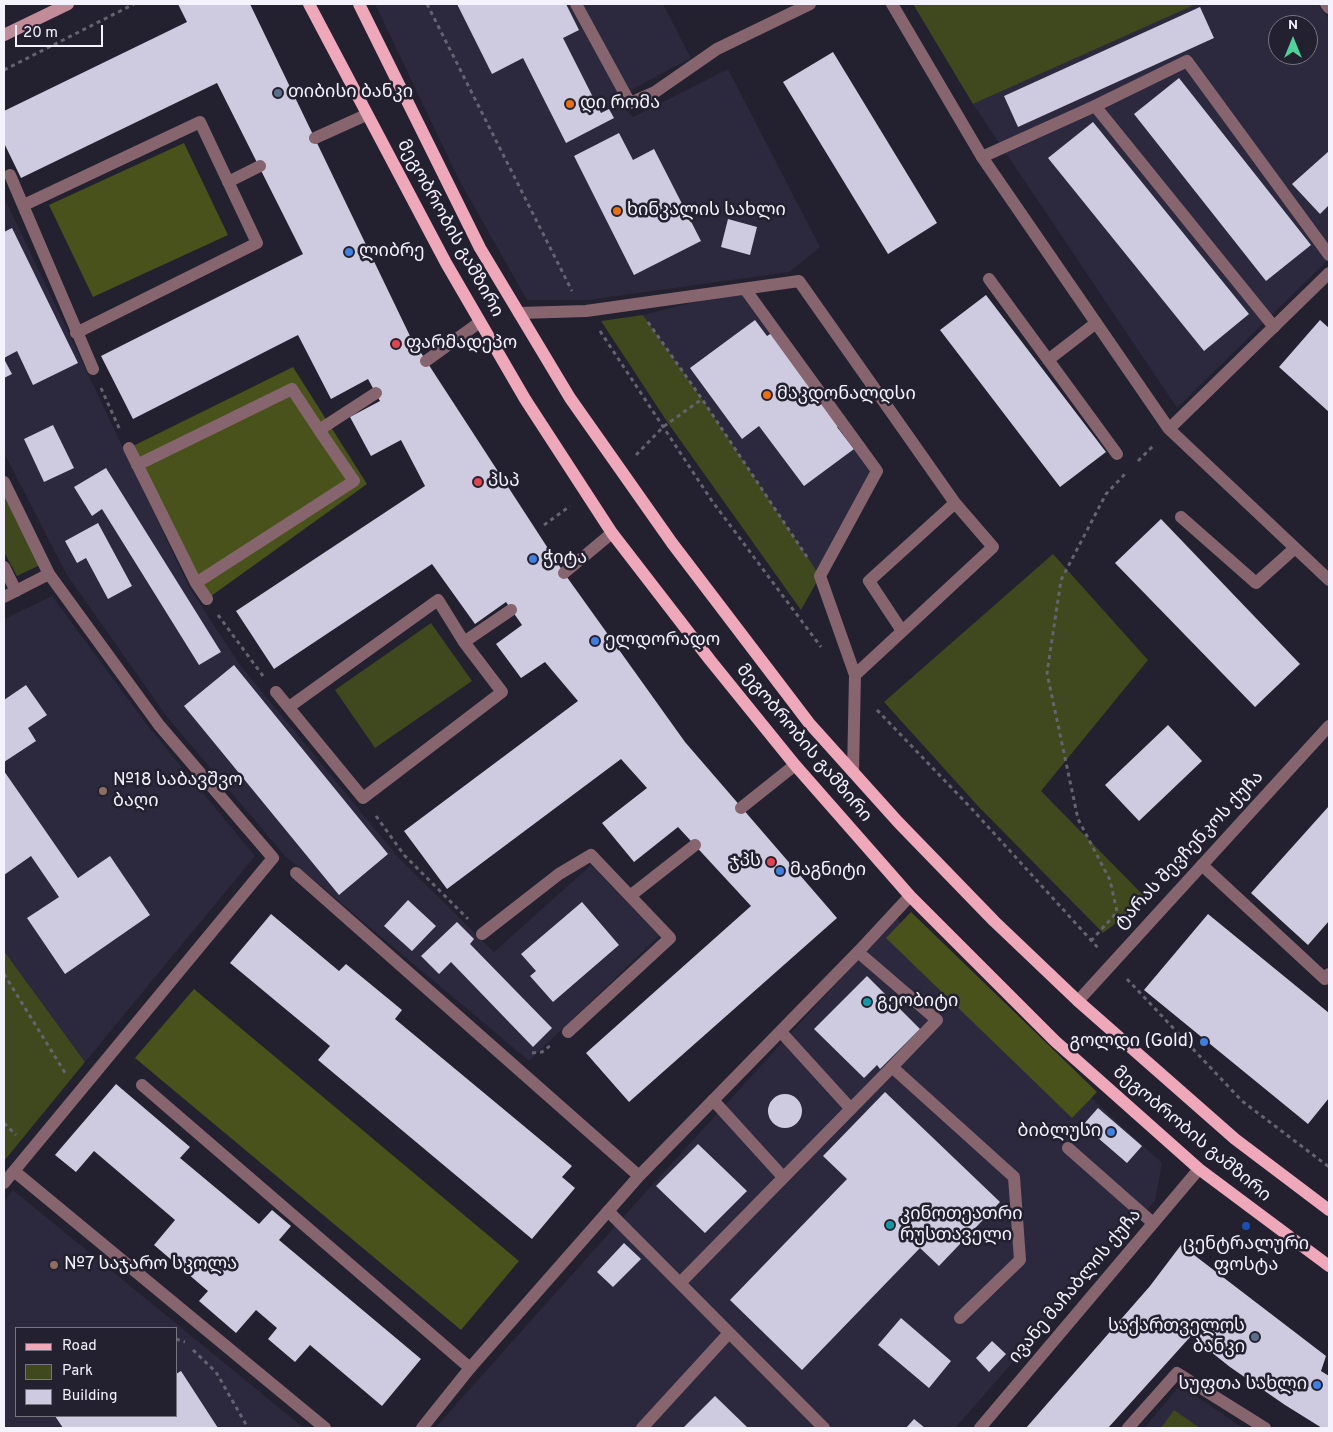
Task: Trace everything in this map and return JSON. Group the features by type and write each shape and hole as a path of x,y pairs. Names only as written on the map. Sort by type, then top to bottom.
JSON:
{"main road":[{"path":"4,35 68,4"},
{"name":"მეგობრობის გამზირი","path":"309,4 366,115 480,322 525,399 612,533 710,660 795,765 910,896 1055,1041 1199,1168 1329,1266"},
{"name":"მეგობრობის გამზირი","path":"359,4 480,248 570,398 672,543 809,722 853,772 994,921 1078,1001 1235,1139 1329,1210"}],"street":[{"path":"576,4 630,103 655,92 717,49 810,4"},
{"path":"892,4 982,157 1169,429 1329,580"},
{"path":"1326,4 1329,8"},
{"path":"982,157 1095,106 1187,61 1329,256"},
{"path":"1095,106 1274,327"},
{"path":"315,138 366,115"},
{"path":"24,205 200,122 257,243 76,333"},
{"path":"228,182 260,166"},
{"path":"10,175 93,369"},
{"path":"1169,429 1329,273"},
{"path":"989,280 1117,454"},
{"path":"519,313 586,311 799,281 955,503 993,547 902,631 855,680"},
{"path":"745,289 877,471 820,576 855,680 853,772"},
{"path":"426,361 480,322"},
{"path":"1048,360 1096,323"},
{"path":"137,465 292,388 354,481 196,583"},
{"path":"319,430 376,393"},
{"path":"129,448 196,583 207,599"},
{"path":"4,482 49,574 159,725 273,858 4,1183"},
{"path":"902,631 869,581 955,503"},
{"path":"1181,516 1256,583 1295,548"},
{"path":"564,572 612,533"},
{"path":"4,567 16,591"},
{"path":"4,597 49,574"},
{"path":"276,692 363,798 502,692 464,642 438,600 289,707"},
{"path":"464,642 511,610"},
{"name":"ტარას შევჩენკოს ქუჩა","path":"1078,1001 1111,962 1329,726"},
{"path":"741,808 795,765"},
{"path":"630,896 695,845"},
{"path":"482,934 559,874 591,855 670,938 568,1032"},
{"path":"1202,865 1325,979 1329,974"},
{"path":"296,873 639,1176"},
{"path":"422,1428 470,1368 639,1176 858,952 910,896"},
{"path":"680,1283 938,1020 858,952"},
{"path":"780,1032 851,1109"},
{"path":"892,1067 1014,1177 1020,1260 960,1318"},
{"path":"142,1085 470,1368"},
{"path":"713,1100 784,1177"},
{"path":"1068,1148 1153,1223"},
{"name":"ივანე მაჩაბლის ქუჩა","path":"980,1428 1199,1168"},
{"path":"14,1171 325,1428"},
{"path":"608,1211 824,1428"},
{"path":"642,1428 729,1333"},
{"path":"1128,1428 1177,1372 1265,1428"}],"path":[{"path":"4,70 134,4"},
{"path":"427,4 567,283 576,296"},
{"path":"636,304 820,576"},
{"path":"586,311 712,502 824,650"},
{"path":"93,369 129,448"},
{"path":"668,423 702,399"},
{"path":"1091,941 1117,912 1110,880 1078,819 1047,673 1061,580 1106,494 1169,429"},
{"path":"207,599 246,656 276,692"},
{"path":"855,680 1091,941 1242,1101 1329,1167"},
{"path":"363,798 404,855 482,934"},
{"path":"4,974 78,1093"},
{"path":"503,1056 542,1052 568,1032"},
{"path":"178,1340 185,1342 216,1372 248,1428"}],"shaded area":[{"path":"375,4 663,4 691,58 633,89 622,106 633,117 728,69 820,247 790,272 588,300 527,300 459,180"},
{"path":"1190,4 1318,4 1329,19 1329,259 1177,408 973,104 1191,6"},
{"path":"4,197 189,587 240,665 398,857 494,952 591,865 659,936 529,1061 285,856 167,717 67,575 4,453"},
{"path":"745,289 877,471 820,576 702,399 643,315"},
{"name":"№18 საბავშვო ბაღი","path":"52,596 148,726 255,856 85,1062 4,951 4,619"},
{"path":"896,918 1162,1163 1155,1201 955,1428 435,1428 651,1186"},
{"name":"№7 საჯარო სკოლა","path":"13,1190 304,1428 4,1428 4,1202"},
{"path":"1180,1385 1243,1428 1144,1428"}],"green space":[{"path":"913,4 1190,4 1192,6 973,104"},
{"path":"184,143 228,235 93,297 49,205"},
{"path":"643,315 702,399 820,576 801,610 668,423 601,321"},
{"path":"293,367 367,484 207,599 129,448"},
{"path":"4,494 40,565 17,576 4,552"},
{"path":"1053,554 1148,660 1041,791 1147,899 1103,933 978,806 884,702"},
{"path":"431,623 472,681 375,748 335,690"},
{"path":"911,912 1097,1092 1072,1118 886,938"},
{"path":"4,951 85,1062 4,1161"},
{"path":"194,989 519,1261 461,1330 135,1058"},
{"path":"1174,1410 1200,1428 1161,1428"}],"building":[{"path":"178,4 250,4 410,336 564,573 685,742 837,918 629,1102 586,1053 751,906 678,827 634,862 602,823 647,788 621,759 447,889 404,831 578,701 545,662 521,678 496,644 522,625 506,602 475,624 432,564 274,669 236,611 425,486 401,440 371,456 350,417 380,401 368,379 331,399 298,335 133,419 101,356 303,254 217,83 21,178 4,143 4,111 187,22"},
{"path":"457,4 566,4 579,30 563,38 601,113 609,109 614,118 566,143 523,58 492,74"},
{"path":"1200,7 1214,38 1018,127 1004,96"},
{"path":"833,52 937,223 888,254 783,82"},
{"path":"1179,78 1311,245 1266,281 1134,114"},
{"path":"1093,122 1249,314 1204,351 1048,158"},
{"path":"619,133 633,160 654,149 701,241 634,275 574,156"},
{"path":"1329,151 1329,205 1320,214 1292,184"},
{"path":"728,219 757,227 750,255 721,247"},
{"path":"12,228 78,363 33,385 17,351 4,358 4,232"},
{"path":"986,295 1106,452 1060,487 940,330"},
{"name":"მაკდონალდსი","path":"755,320 767,336 775,331 843,423 837,427 854,449 804,486 759,426 742,439 690,368"},
{"path":"1320,320 1329,328 1329,412 1279,367"},
{"path":"4,359 12,374 4,378"},
{"path":"53,425 74,468 44,482 24,439"},
{"path":"106,468 221,652 199,665 102,509 92,516 74,487"},
{"path":"1161,519 1300,664 1255,707 1115,563"},
{"path":"98,523 132,586 108,599 86,558 77,563 65,541"},
{"path":"234,665 388,854 339,895 184,706"},
{"path":"26,685 47,715 28,728 36,741 4,762 4,700"},
{"path":"1168,725 1202,761 1139,821 1105,785"},
{"path":"4,771 78,878 110,856 150,915 65,974 27,918 59,897 31,856 4,875"},
{"path":"1329,806 1329,921 1308,945 1251,893"},
{"path":"408,900 436,926 412,951 384,926"},
{"path":"582,902 619,945 553,1002 530,976 536,971 521,954"},
{"path":"271,914 339,971 346,964 402,1010 395,1019 572,1166 562,1177 575,1188 532,1239 318,1060 330,1046 230,963"},
{"path":"1208,914 1329,1013 1329,1098 1308,1124 1144,990"},
{"path":"457,922 474,939 470,944 552,1028 533,1047 451,962 439,974 421,956"},
{"name":"გეობიტი","path":"867,976 920,1029 880,1069 877,1065 864,1078 814,1029"},
{"path":"116,1084 190,1147 180,1158 259,1224 272,1210 291,1226 279,1240 421,1359 382,1406 310,1345 295,1362 268,1339 277,1328 256,1310 236,1333 199,1301 208,1291 154,1245 175,1220 94,1151 76,1172 55,1155"},
{"name":"კინოთეათრი რუსთაველი","path":"885,1092 1000,1202 939,1266 920,1248 802,1370 730,1300 847,1179 823,1156"},
{"path":"785,1094 792,1095 797,1099 801,1104 801,1118 797,1123 792,1127 785,1128 778,1127 773,1123 769,1118 768,1111 769,1104 773,1099 778,1095"},
{"path":"1098,1108 1142,1146 1127,1163 1083,1125"},
{"path":"698,1144 747,1191 705,1233 656,1186"},
{"path":"624,1243 641,1259 613,1287 597,1272"},
{"path":"1181,1245 1326,1356 1321,1371 1329,1376 1329,1428 1322,1428 1285,1405 1230,1367 1191,1336 1108,1428 1026,1428 1150,1286"},
{"path":"901,1318 951,1361 929,1388 878,1345"},
{"path":"992,1341 1006,1354 989,1372 976,1358"},
{"path":"181,1371 218,1428 63,1428 56,1417 178,1417 178,1373"},
{"path":"715,1396 748,1428 683,1428"},
{"path":"914,1419 925,1428 906,1428"}],"place":[{"name":"თიბისი ბანკი","path":"278,93"},
{"name":"დი რომა","path":"570,104"},
{"name":"ხინკალის სახლი","path":"617,211"},
{"name":"ლიბრე","path":"349,252"},
{"name":"ფარმადეპო","path":"396,344"},
{"name":"მაკდონალდსი","path":"767,395"},
{"name":"პსპ","path":"478,482"},
{"name":"ჭიტა","path":"533,559"},
{"name":"ელდორადო","path":"595,641"},
{"name":"№18 საბავშვო ბაღი","path":"103,791"},
{"name":"ჯპს","path":"771,862"},
{"name":"მაგნიტი","path":"780,871"},
{"name":"გეობიტი","path":"867,1002"},
{"name":"გოლდი (Gold)","path":"1204,1042"},
{"name":"ბიბლუსი","path":"1111,1132"},
{"name":"კინოთეათრი რუსთაველი","path":"890,1225"},
{"name":"ცენტრალური ფოსტა","path":"1246,1226"},
{"name":"№7 საჯარო სკოლა","path":"54,1265"},
{"name":"საქართველოს ბანკი","path":"1255,1337"},
{"name":"სუფთა სახლი","path":"1317,1385"}]}
